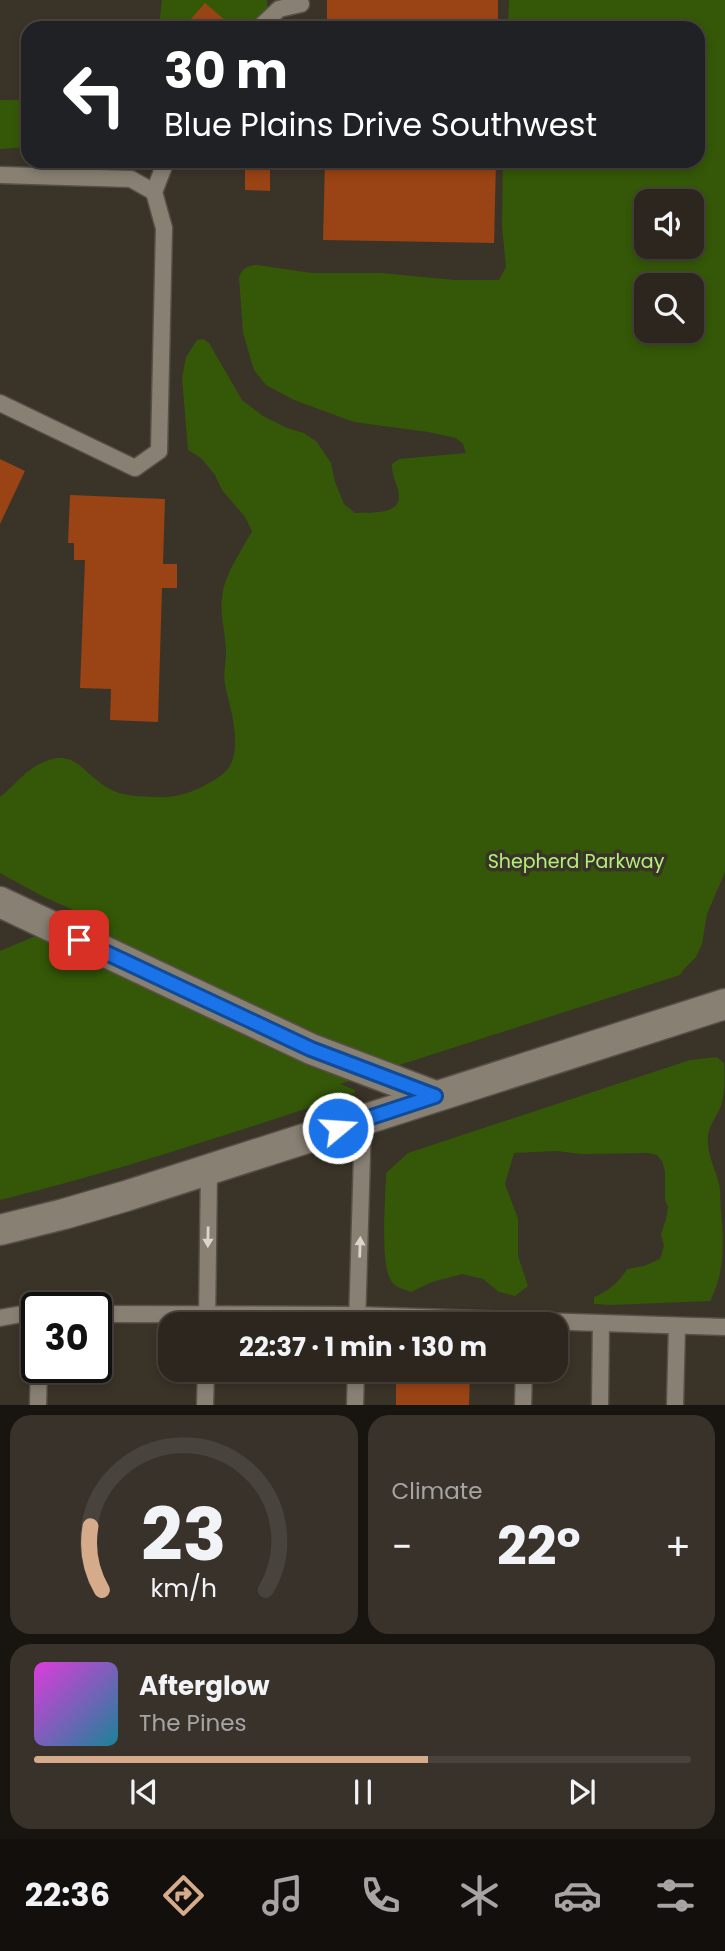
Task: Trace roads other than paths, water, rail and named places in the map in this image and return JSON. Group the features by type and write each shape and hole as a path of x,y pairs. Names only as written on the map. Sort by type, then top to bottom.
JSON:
{"street":[{"path":"0,902 311,1049 435,1096"},
{"path":"0,1230 95,1205 725,1004"}],"lane":[{"path":"266,21 279,9 301,4"},
{"path":"0,403 135,468 159,451 164,228 154,192 163,168"},
{"path":"0,176 131,178 154,192"},
{"path":"358,1312 363,1119"},
{"path":"207,1312 209,1169"},
{"path":"0,1318 21,1314"},
{"path":"112,1315 158,1317"},
{"path":"568,1323 725,1327"},
{"path":"600,1405 601,1323"},
{"path":"676,1405 677,1326"},
{"path":"205,1405 206,1382"},
{"path":"355,1405 356,1382"},
{"path":"523,1382 523,1405"},
{"path":"38,1383 38,1405"}],"park label":[{"name":"Shepherd Parkway","path":"576,861"}]}
